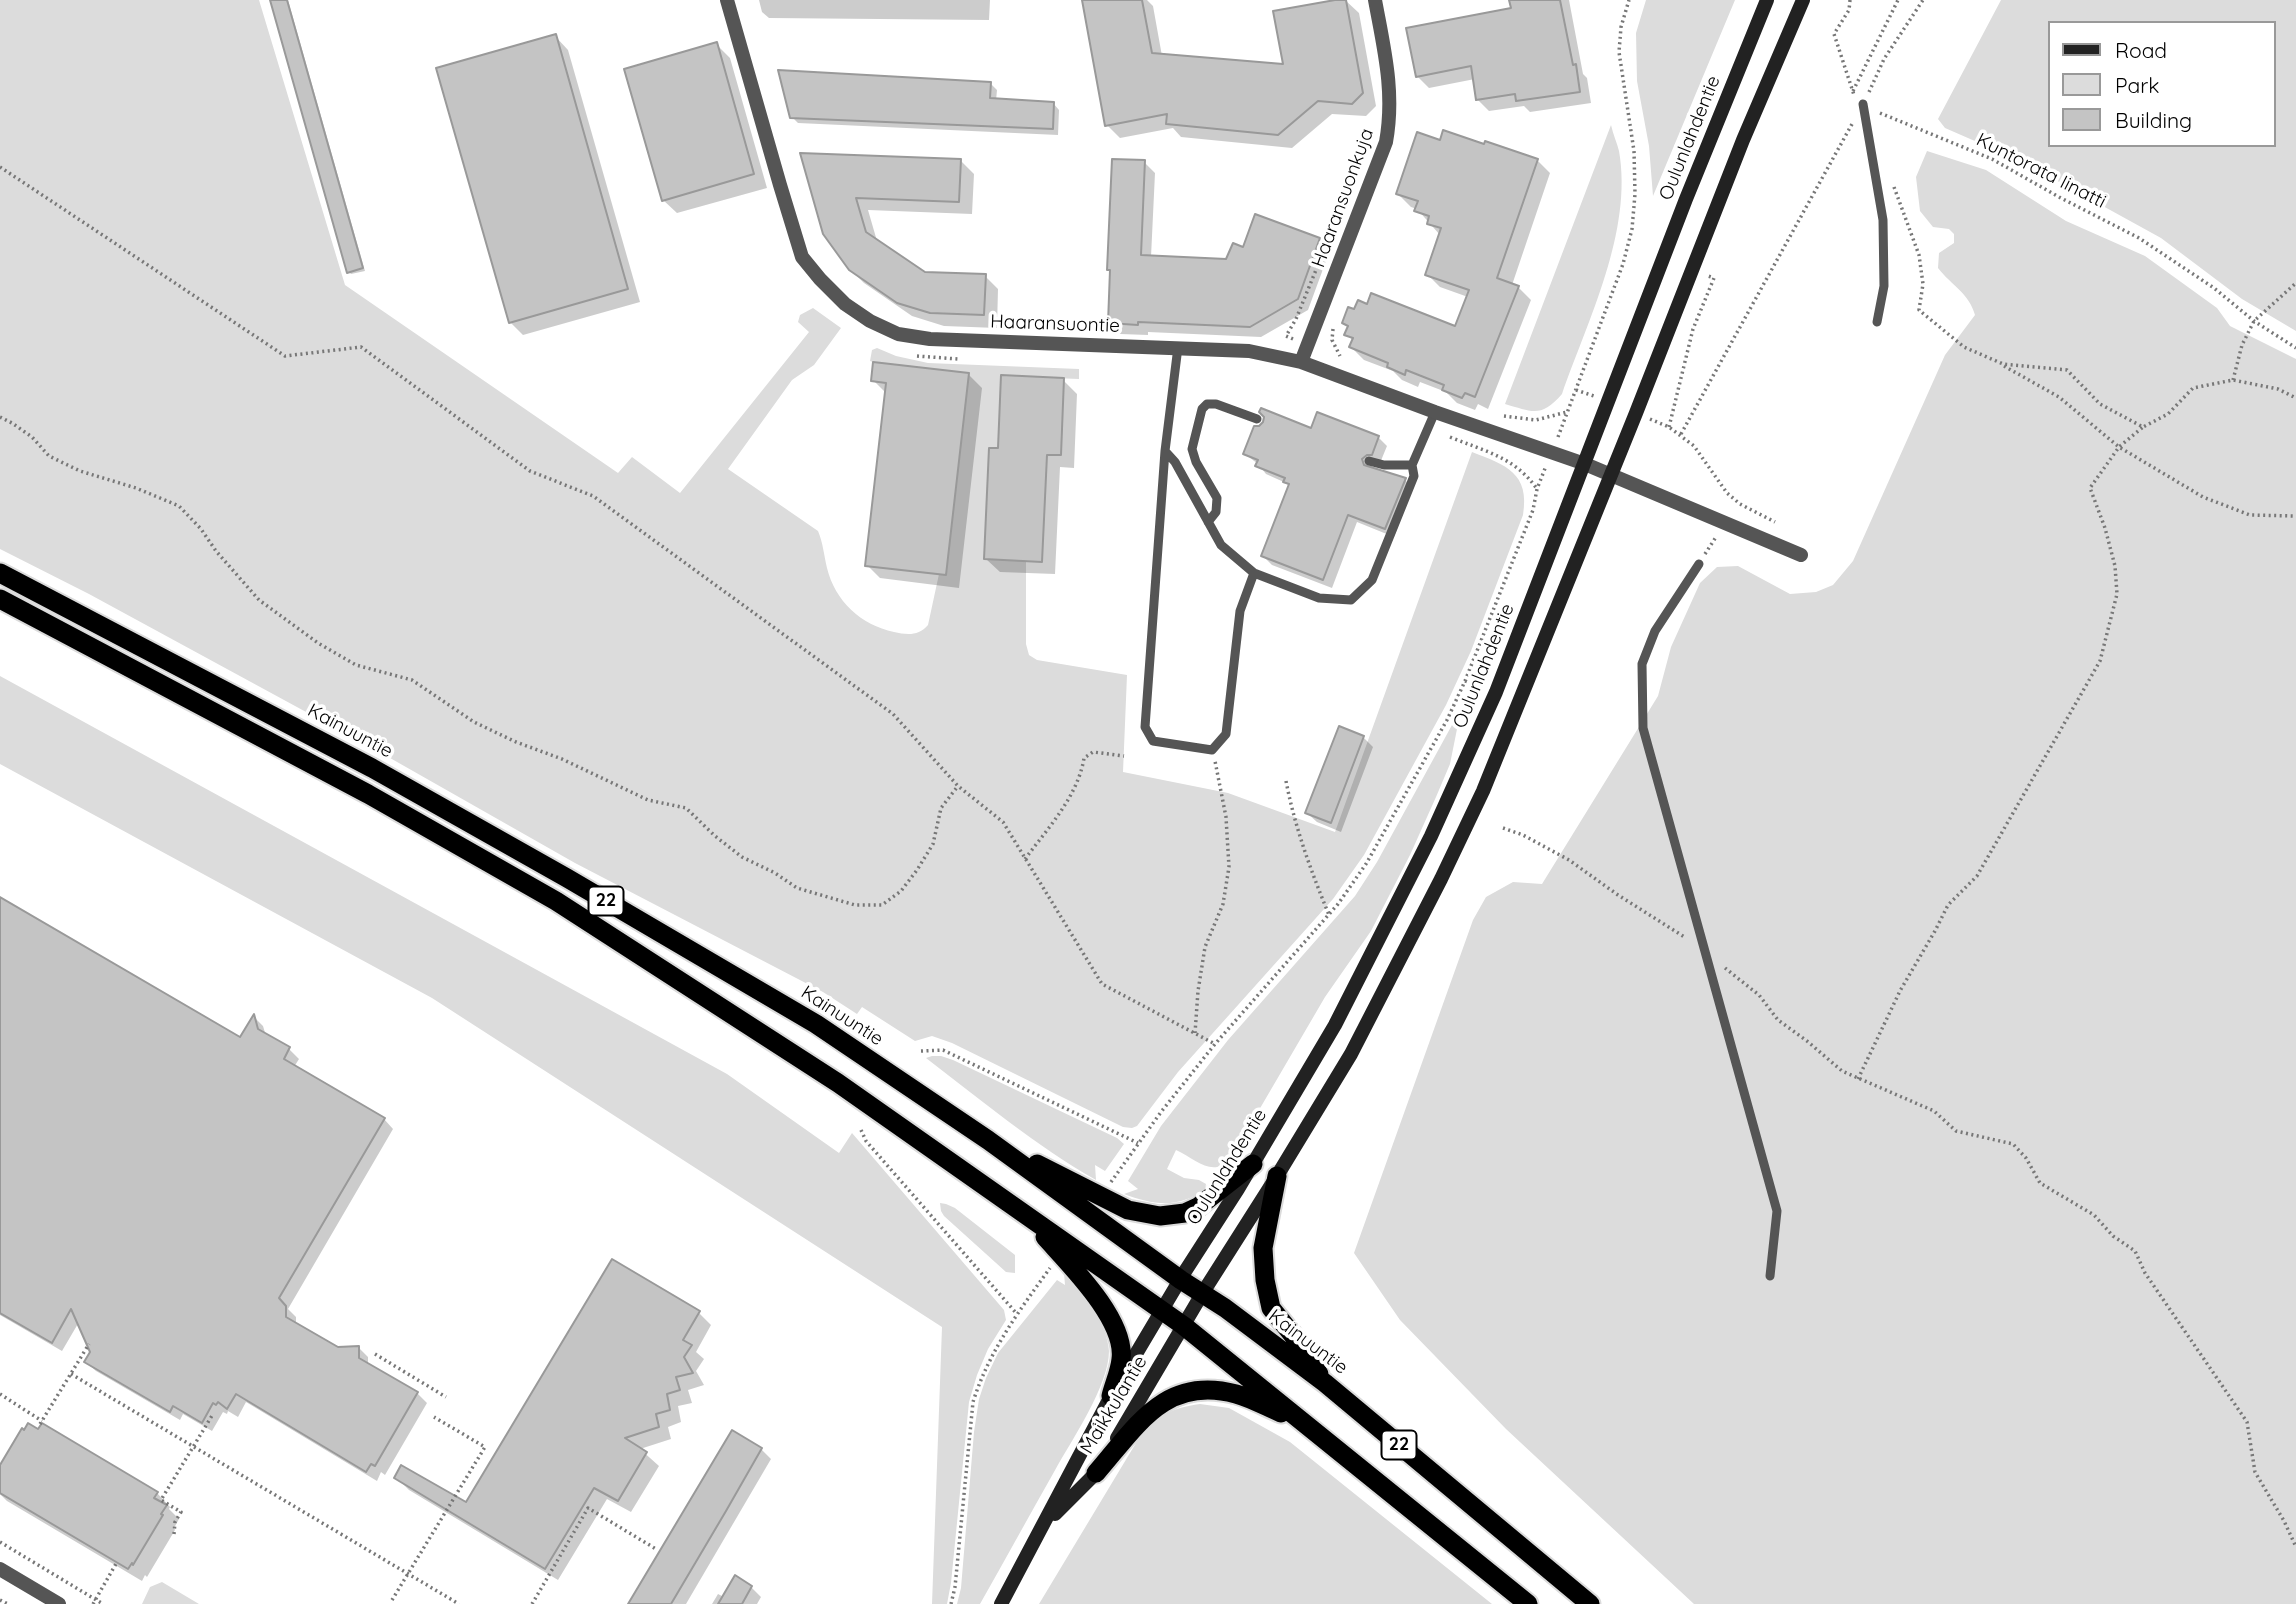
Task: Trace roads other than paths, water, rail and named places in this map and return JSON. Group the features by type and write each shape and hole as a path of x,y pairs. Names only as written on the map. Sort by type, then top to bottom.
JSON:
{"highway":[{"name":"Kainuuntie","path":"0,573 372,768 567,878 816,1024 988,1140 1181,1280 1225,1308 1325,1383 1590,1604"},
{"name":"22","path":"0,599 368,794 556,901 838,1083 1184,1326 1528,1604"},
{"path":"988,1140 1128,1210 1160,1216 1185,1213 1198,1207 1253,1164"},
{"path":"1277,1176 1263,1248 1265,1280 1271,1308 1300,1343 1325,1383"},
{"path":"1024,1213 1086,1283 1104,1308 1117,1334 1121,1359 1111,1396"},
{"path":"1096,1473 1139,1423 1164,1401 1185,1391 1204,1389 1237,1394 1308,1424"}],"main road":[{"name":"Oulunlahdentie","path":"1163,1311 1335,1024 1432,836 1496,692 1686,199 1767,0"},
{"path":"1202,1294 1351,1054 1483,791 1612,474 1742,139 1802,0"},
{"name":"Maikkulantie","path":"1045,1525 1096,1473 1202,1294"},
{"name":"Maikkulantie","path":"1001,1604 1111,1396 1163,1311"}],"street":[{"name":"Haaransuontie","path":"727,0 802,257 845,304 870,321 898,334 930,339 1249,351 1301,362 1612,474 1801,555"},
{"name":"Haaransuonkuja","path":"1301,362 1386,142 1391,98 1375,0"},
{"path":"0,1569 59,1604"}],"lane":[{"path":"1863,104 1883,219 1884,286 1877,322"},
{"path":"1178,347 1165,451 1145,727 1153,741 1212,750 1226,734 1240,611 1254,573"},
{"path":"1208,522 1216,512 1217,498 1192,449 1202,409 1207,404 1216,404 1257,419"},
{"path":"1165,451 1175,462 1221,545 1254,573 1319,598 1351,600 1372,580 1414,477 1412,465 1435,412"},
{"path":"1369,461 1384,465 1412,465"},
{"path":"1699,564 1655,631 1642,664 1643,728 1777,1211 1770,1276"}]}
